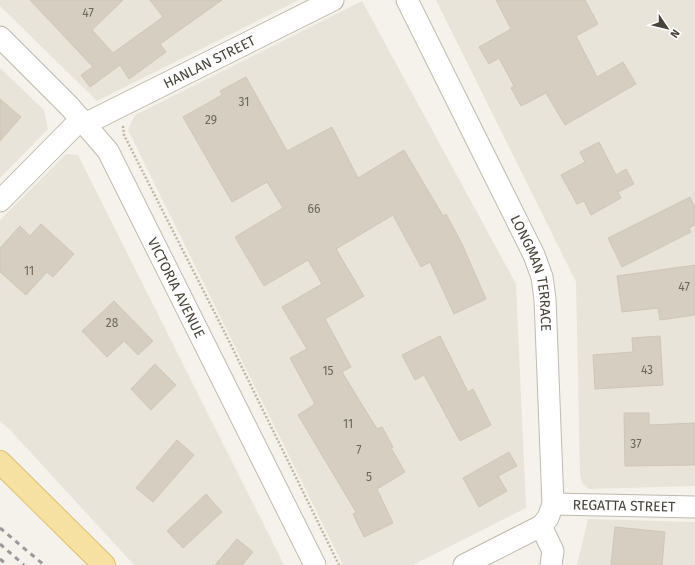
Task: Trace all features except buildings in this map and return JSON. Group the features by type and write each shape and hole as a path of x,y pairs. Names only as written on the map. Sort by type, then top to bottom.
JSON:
{"main road":[{"path":"0,462 104,565"}],"street":[{"name":"HANLAN STREET","path":"0,201 83,121 333,0"},
{"name":"LONGMAN TERRACE","path":"407,0 539,267 544,299 553,504 550,516 541,526"},
{"name":"VICTORIA AVENUE","path":"0,38 83,121 108,151 315,565"},
{"name":"REGATTA STREET","path":"553,504 695,507"},
{"path":"464,565 541,526 553,551 551,565"}],"path":[{"path":"118,123 123,124 124,135 229,341 339,565"}],"shaded area":[{"path":"0,0 299,0 97,101 0,6"},
{"path":"436,0 695,0 695,486 589,489 582,483 580,474 576,282"},
{"path":"362,1 516,284 526,508 413,565 343,565 128,130 135,115"},
{"path":"0,68 44,110 48,129 0,178"},
{"path":"66,154 78,155 284,565 134,565 11,431 0,421 0,220"},
{"path":"588,519 695,522 695,565 577,565"}],"railway":[{"path":"0,528 44,565"},
{"path":"0,544 24,565"},
{"path":"0,559 7,565"}]}
